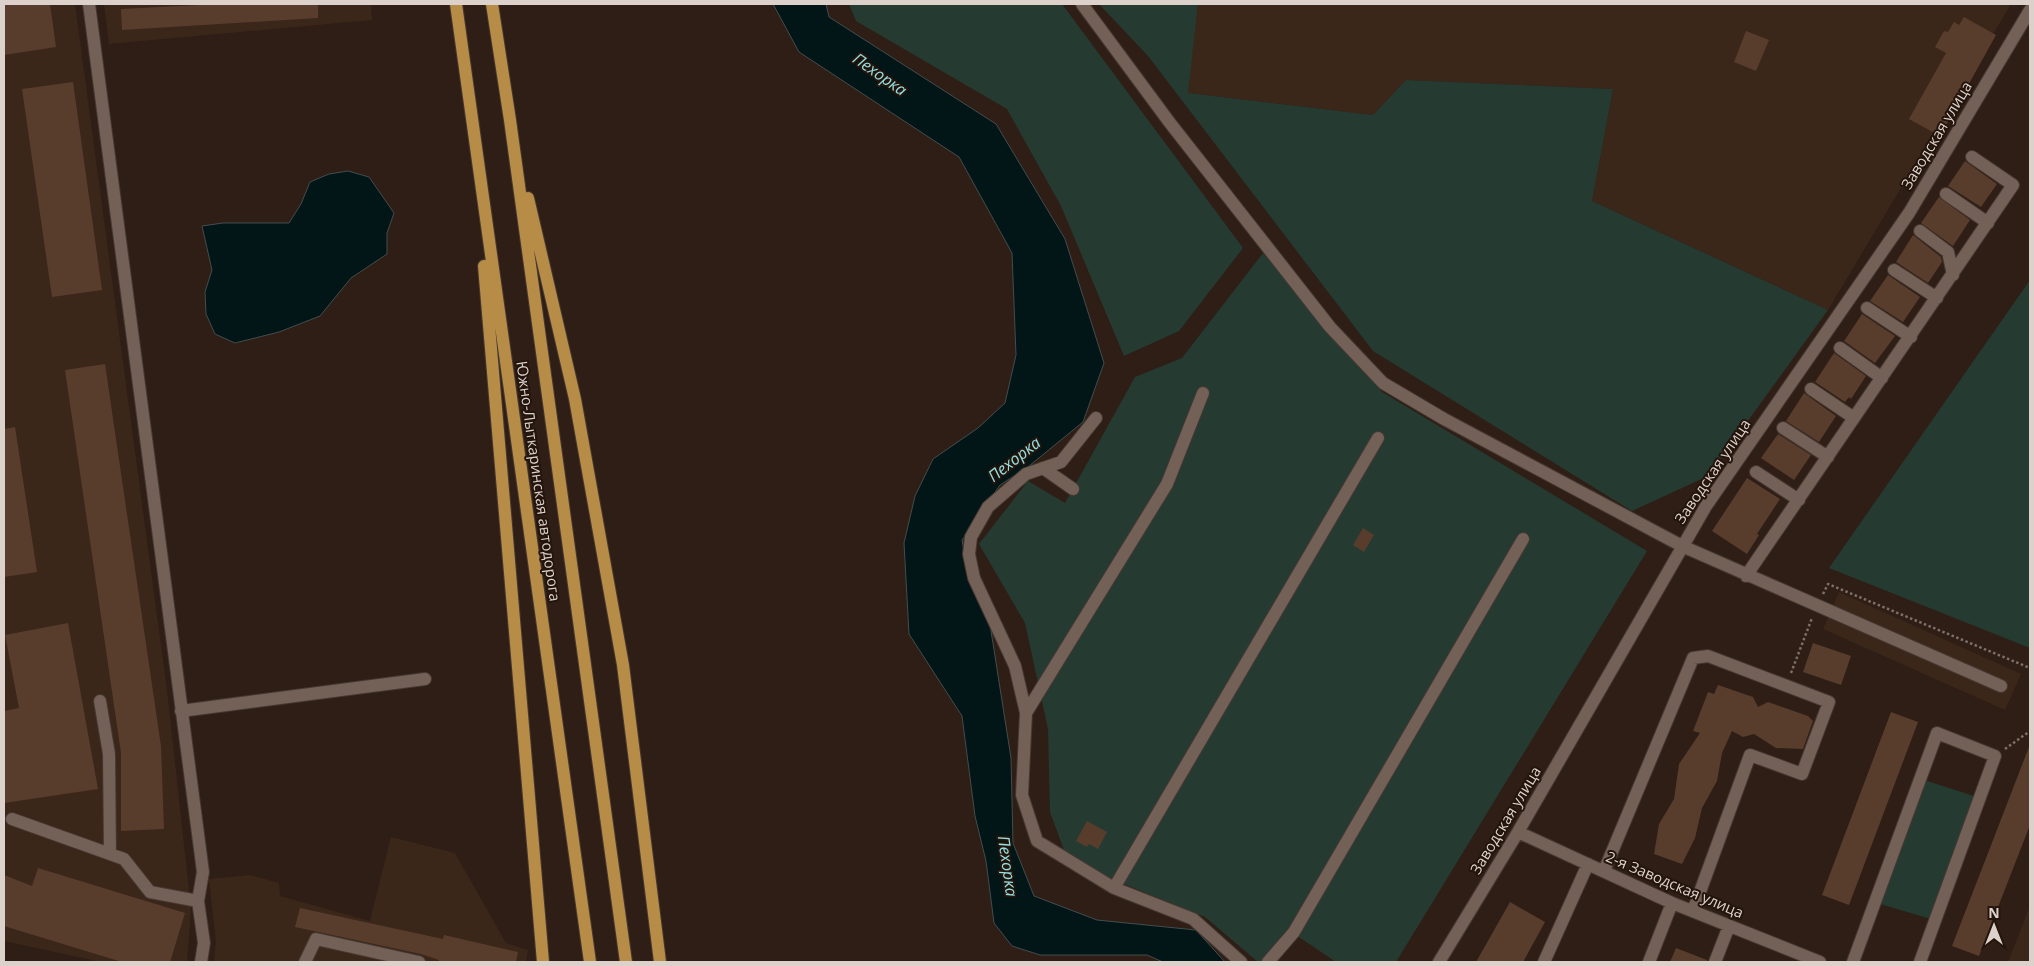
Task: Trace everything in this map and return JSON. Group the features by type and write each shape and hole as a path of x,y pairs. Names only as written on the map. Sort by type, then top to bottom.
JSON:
{"main road":[{"name":"Южно-Лыткаринская автодорога","path":"456,4 590,962"},
{"name":"Южно-Лыткаринская автодорога","path":"492,4 510,120 626,962"},
{"path":"510,120 575,399 623,665 660,962"},
{"path":"472,126 543,962"}],"street":[{"path":"89,4 202,872 198,901 204,943 201,962"},
{"path":"1082,4 1170,123 1324,320 1383,383 1444,419 1682,546 1746,576 2001,686"},
{"name":"Заводская улица","path":"1439,962 1518,832 1706,506 1908,213 2030,10"},
{"path":"1746,576 2013,185 1972,157"},
{"path":"1946,194 1988,223"},
{"path":"1920,231 1948,252 1953,275"},
{"path":"1894,270 1937,298"},
{"path":"1867,308 1911,337"},
{"path":"1840,348 1882,378"},
{"path":"1811,389 1854,418"},
{"path":"1026,713 1167,484 1203,393"},
{"path":"1096,418 1062,462 1026,474 988,507 971,538 969,554 974,578 1015,666 1026,713 1022,795 1038,841 1114,888 1193,919 1240,962"},
{"path":"1783,428 1828,457"},
{"path":"1114,888 1378,438"},
{"path":"1043,468 1073,489"},
{"path":"1756,472 1799,500"},
{"path":"1268,962 1294,932 1523,539"},
{"path":"1604,871 1693,658 1708,656 1829,702 1802,774 1750,755 1693,911"},
{"path":"181,711 425,680"},
{"path":"100,701 109,754 110,854"},
{"path":"1853,962 1937,733 1995,756 1920,962"},
{"path":"12,819 124,859 150,892 198,901"},
{"name":"2-я Заводская улица","path":"1518,832 1672,903 1820,962"},
{"path":"1544,962 1588,864"},
{"path":"1649,962 1672,903"},
{"path":"1715,962 1728,926"},
{"path":"304,962 316,939 419,962"}],"path":[{"path":"1786,686 1828,584 2030,668"},
{"path":"1995,756 2030,731"}],"shaded area":[{"path":"4,4 75,4 167,690 191,908 187,962 101,962 4,941"},
{"path":"104,4 371,4 372,20 109,44"},
{"path":"1198,4 2011,4 1828,310 1592,201 1613,89 1406,80 1373,115 1187,93"},
{"path":"1839,592 2021,674 2005,710 1823,629"},
{"path":"391,837 455,853 506,943 528,950 526,962 214,962 216,942 209,879 250,875 279,883 280,896 370,921"},
{"path":"2030,906 2030,962 2008,962"}],"green space":[{"path":"849,4 1062,4 1243,248 1179,331 1124,356 1061,206 1007,109 856,21"},
{"path":"1099,4 1198,4 1188,93 1373,115 1406,80 1613,89 1592,201 1828,310 1708,476 1632,511 1373,351 1148,56"},
{"path":"1263,253 1382,392 1647,551 1396,962 1336,962 1287,929 1261,962 1258,962 1205,917 1068,861 1050,812 1048,729 1025,623 979,544 1028,481 1065,503 1135,377 1182,358"},
{"path":"2030,280 2030,648 1829,568"},
{"path":"1924,780 1977,797 1931,919 1880,904"}],"water":[{"name":"Пехорка","path":"773,4 826,4 829,17 996,124 1065,239 1104,363 1083,422 1029,466 1000,485 962,540 969,579 989,618 1011,758 1013,843 1034,896 1097,920 1196,930 1225,962 1163,962 1147,955 1040,955 1012,946 994,923 986,861 975,816 962,716 909,634 904,543 915,496 933,459 978,428 1005,403 1016,355 1012,253 959,157 799,52"},
{"path":"348,171 369,177 394,213 387,233 387,254 351,278 320,316 279,332 235,343 215,334 206,314 205,292 212,270 202,226 223,223 289,223 301,204 310,182 329,174"}],"building":[{"path":"4,4 50,4 56,47 4,55"},
{"path":"219,4 318,4 318,18 122,30 121,9"},
{"path":"1964,17 1996,35 1940,136 1909,119 1946,53 1935,47 1944,31 1948,32 1954,22 1959,25"},
{"path":"1746,31 1769,40 1756,71 1734,62"},
{"path":"73,82 102,290 52,297 22,89"},
{"path":"1965,161 1997,184 1981,207 1948,186"},
{"path":"1939,197 1970,220 1953,246 1921,223"},
{"path":"1913,235 1941,257 1942,262 1928,283 1896,262"},
{"path":"1888,275 1920,297 1903,322 1870,301"},
{"path":"1862,314 1895,336 1875,363 1844,341"},
{"path":"1834,353 1866,376 1851,399 1849,397 1845,402 1815,382"},
{"path":"105,364 161,746 164,829 121,831 121,753 65,370"},
{"path":"1804,393 1836,416 1819,442 1786,421"},
{"path":"15,427 37,572 4,577 4,429"},
{"path":"1778,434 1811,455 1794,480 1761,458"},
{"path":"1747,478 1780,499 1757,534 1759,535 1747,554 1712,531"},
{"path":"1363,528 1374,535 1364,552 1353,545"},
{"path":"68,623 98,789 4,803 4,711 19,708 5,635"},
{"path":"1813,643 1851,656 1841,685 1803,672"},
{"path":"1718,685 1753,697 1758,707 1768,702 1808,716 1813,721 1803,749 1776,748 1754,734 1743,737 1732,731 1722,753 1717,781 1702,808 1695,838 1682,864 1654,854 1659,824 1674,799 1679,764 1700,733 1693,731 1708,692 1714,694"},
{"path":"1891,712 1918,722 1849,905 1822,895"},
{"path":"2029,747 2030,825 1979,956 1952,946"},
{"path":"1087,821 1107,832 1098,849 1089,844 1087,847 1076,841"},
{"path":"38,868 185,913 170,962 122,962 4,926 4,875 32,886"},
{"path":"1510,902 1545,922 1523,962 1476,962"},
{"path":"300,908 443,939 444,935 518,952 516,962 439,962 439,960 421,954 295,927"},
{"path":"1676,948 1707,960 1707,962 1670,962"}]}
